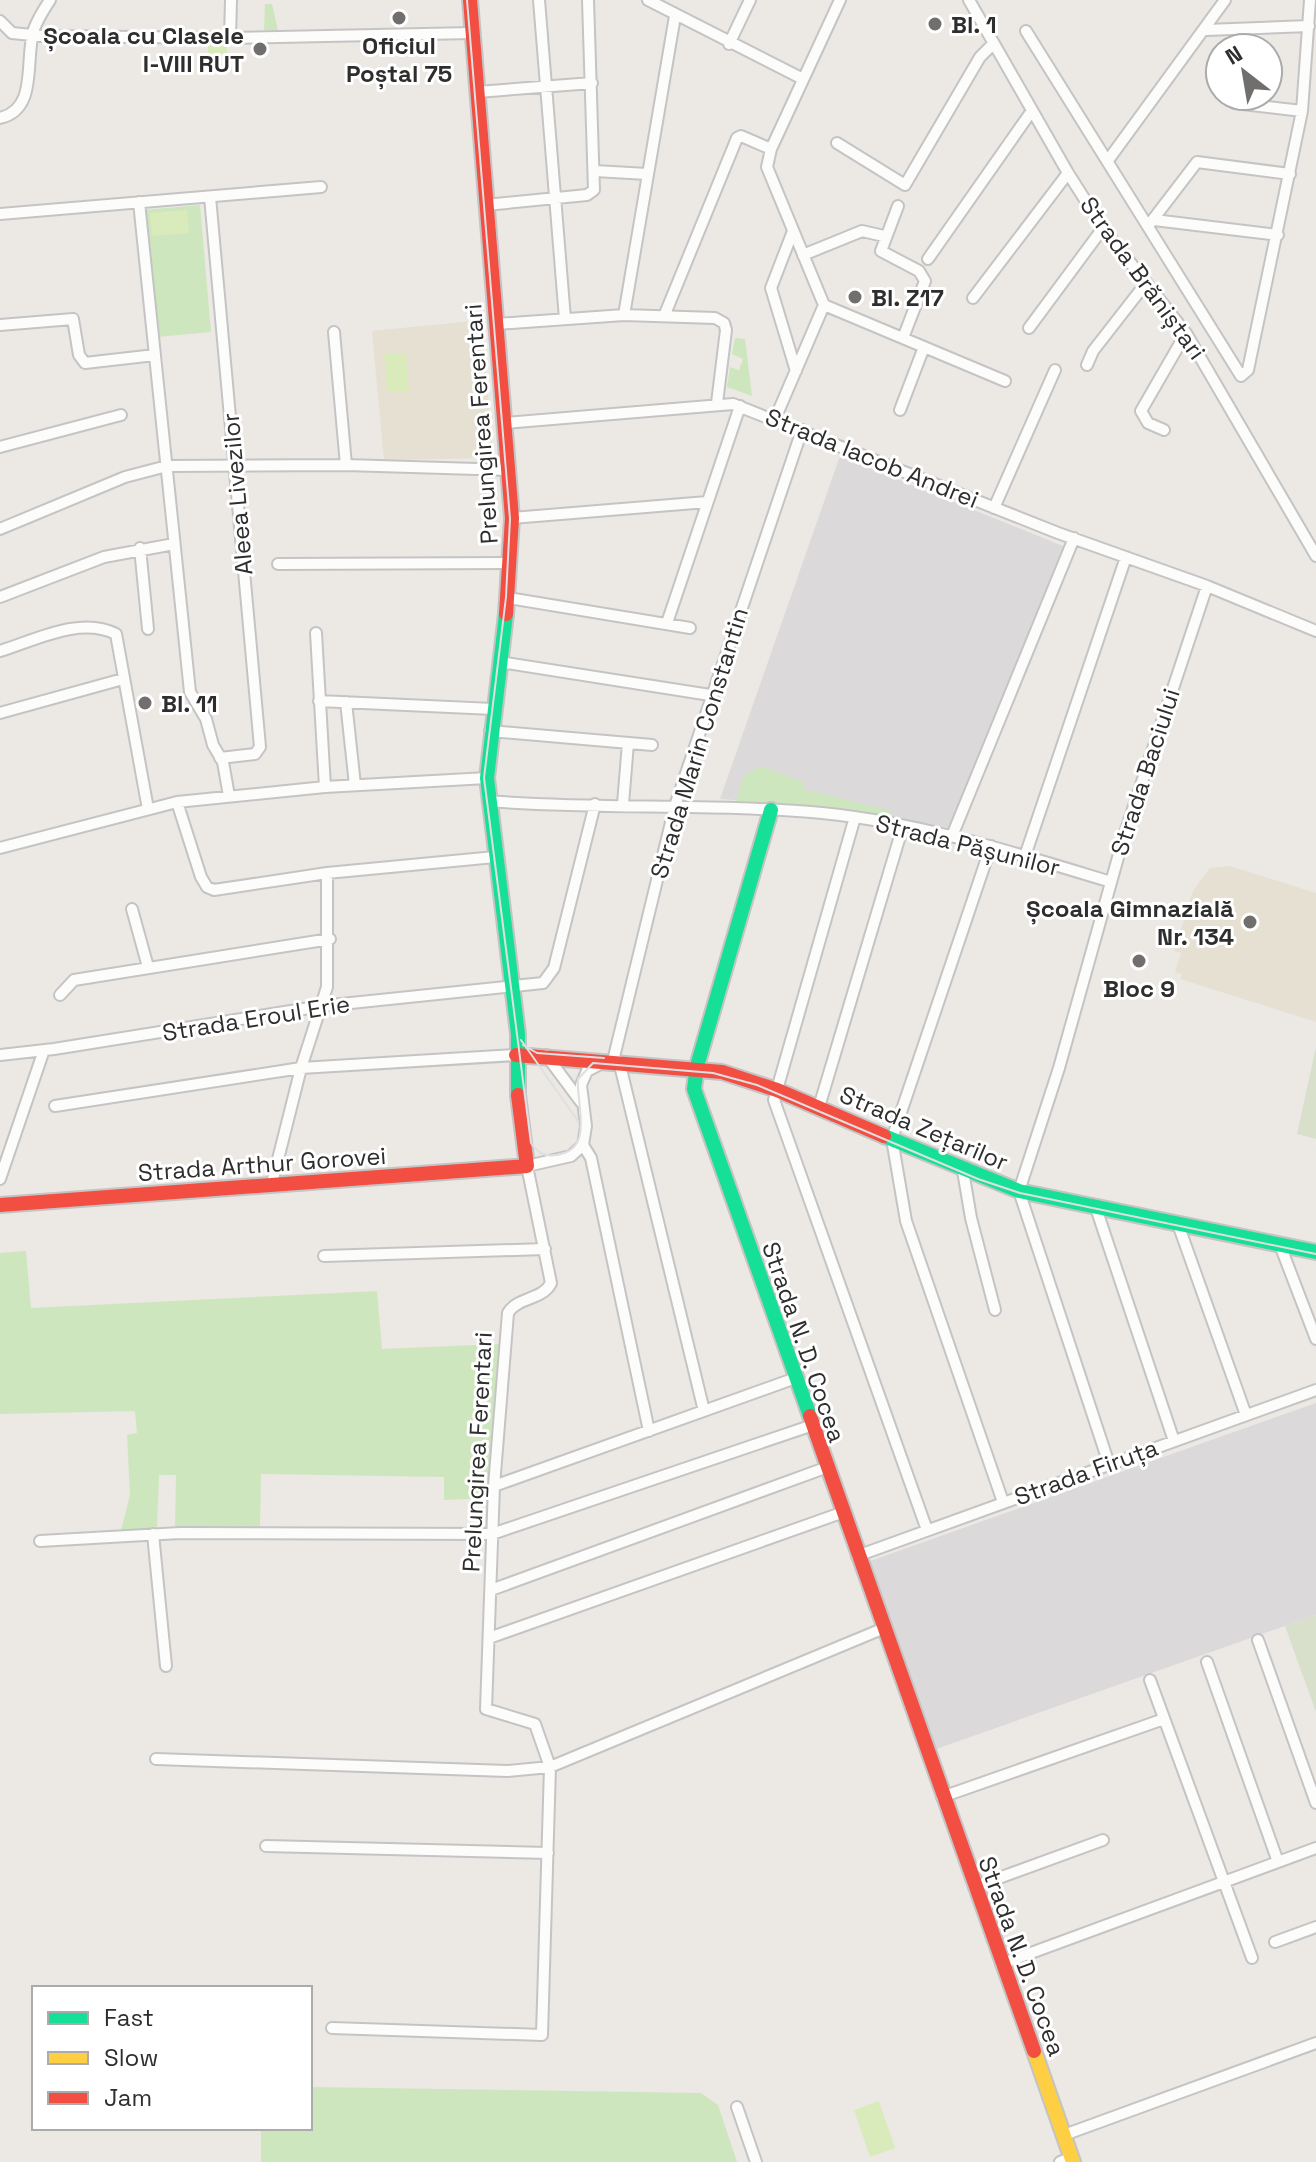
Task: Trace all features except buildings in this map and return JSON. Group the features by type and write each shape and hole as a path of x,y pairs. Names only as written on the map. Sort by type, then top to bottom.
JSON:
{"street":[{"path":"0,118 15,113 24,101 33,36 50,0"},
{"path":"230,38 231,0"},
{"name":"Prelungirea Ferentari","path":"470,0 512,518 508,598 490,731 488,801 513,987 527,1166 550,1286 511,1307 508,1313 494,1486 486,1709 535,1724 550,1767"},
{"path":"539,0 565,319"},
{"path":"486,205 592,193 595,171 588,0"},
{"path":"649,0 729,44 803,79"},
{"path":"729,44 750,0"},
{"path":"840,0 771,149 768,173 824,305 1005,381"},
{"name":"Strada Brăniștari","path":"969,0 1031,112 1103,228 1186,333 1316,556"},
{"path":"1109,159 1225,0"},
{"path":"1026,31 1151,223 1239,376 1245,375 1248,370 1302,111 1310,0"},
{"path":"624,315 675,16"},
{"path":"0,21 12,33 33,36 230,38 472,33"},
{"path":"1206,30 1309,26"},
{"path":"837,143 905,185 980,57 993,44"},
{"path":"477,92 592,83"},
{"path":"1284,109 1302,111"},
{"path":"928,259 1031,112"},
{"path":"665,314 737,138 741,136 771,149"},
{"path":"1151,223 1197,162 1290,174"},
{"path":"595,171 647,174"},
{"path":"973,298 1068,173"},
{"path":"0,214 321,187"},
{"name":"Aleea Livezilor","path":"210,197 260,747 255,754 220,758"},
{"path":"139,202 190,692 206,719 229,796"},
{"path":"898,206 880,246 883,255 919,271 925,281 903,338"},
{"path":"1151,223 1278,235"},
{"path":"1029,328 1103,228"},
{"path":"793,231 771,288 796,371"},
{"path":"803,255 862,231 884,236"},
{"path":"1087,365 1093,351 1146,283"},
{"path":"775,419 824,305"},
{"path":"496,324 624,315 710,316 724,323 726,337 717,403"},
{"path":"0,325 73,319 79,355 85,363 155,355"},
{"path":"334,332 346,465"},
{"path":"1164,430 1148,423 1141,411 1186,333"},
{"path":"900,410 924,347"},
{"path":"994,508 1055,370"},
{"name":"Strada Iacob Andrei","path":"505,423 717,403 740,406 994,508 1207,586 1316,631"},
{"path":"667,623 740,406"},
{"path":"0,447 121,415"},
{"name":"Strada Marin Constantin","path":"704,1411 613,1061 675,806 802,430"},
{"path":"0,529 125,477 167,466 346,465 509,470"},
{"path":"512,518 707,502"},
{"path":"952,836 1074,538"},
{"path":"0,597 89,562 140,548 174,544"},
{"path":"140,548 148,629"},
{"path":"1025,856 1126,557"},
{"path":"278,564 511,563"},
{"name":"Strada Baciului","path":"1019,1191 1059,1068 1149,755 1207,586"},
{"path":"508,598 690,628"},
{"path":"0,651 80,627 100,628 116,634 148,809"},
{"path":"316,633 325,787"},
{"path":"500,662 710,695"},
{"path":"0,713 123,679"},
{"path":"319,701 493,709"},
{"path":"346,702 355,785"},
{"path":"490,731 652,745"},
{"path":"623,804 628,743"},
{"path":"0,848 177,802 325,787 487,778"},
{"name":"Strada Pășunilor","path":"488,801 771,810 855,817 952,836 1111,882"},
{"path":"177,802 201,877 210,889 327,873 495,857"},
{"name":"Strada Eroul Erie","path":"0,1055 322,1006 543,983 551,975 595,804"},
{"path":"696,1068 771,810"},
{"path":"855,817 775,1106 927,1530"},
{"path":"819,1107 903,826"},
{"path":"991,846 892,1139 904,1212 1003,1502"},
{"path":"272,1183 301,1068 328,979 327,873"},
{"path":"132,909 148,967"},
{"path":"60,995 74,980 330,939"},
{"path":"518,1034 546,1055 582,1103"},
{"path":"0,1179 44,1050"},
{"path":"55,1106 301,1068 516,1055"},
{"name":"Strada Zețarilor","path":"516,1055 696,1068 777,1090 963,1171 1019,1191 1316,1252"},
{"path":"527,1166 571,1156 583,1145 586,1126 582,1103 585,1074 613,1061"},
{"name":"Strada N. D. Cocea","path":"696,1068 693,1084 697,1098 793,1379 1064,2135 1068,2160"},
{"path":"583,1145 591,1158 649,1431"},
{"name":"Strada Arthur Gorovei","path":"0,1205 527,1166"},
{"path":"963,1171 971,1218 995,1310"},
{"path":"1019,1191 1109,1464"},
{"path":"1096,1208 1174,1441"},
{"path":"1178,1224 1246,1415"},
{"path":"1280,1245 1316,1339"},
{"path":"324,1256 545,1249"},
{"path":"494,1486 793,1379"},
{"name":"Strada Firuța","path":"857,1556 1316,1390"},
{"path":"40,1541 153,1534 492,1534 810,1426"},
{"path":"491,1590 825,1468"},
{"path":"489,1638 841,1513"},
{"path":"153,1534 166,1666"},
{"path":"156,1759 507,1771 550,1767 882,1629"},
{"path":"1258,1640 1316,1803"},
{"path":"1207,1662 1278,1862"},
{"path":"1150,1680 1252,1958"},
{"path":"942,1797 1164,1719"},
{"path":"332,2028 542,2035 550,1767"},
{"path":"974,1887 1103,1840"},
{"path":"266,1846 548,1853"},
{"path":"1001,1964 1316,1848"},
{"path":"1275,1942 1316,1927"},
{"path":"1064,2135 1316,2043"},
{"path":"737,2107 756,2162"}],"shaded area":[{"path":"482,320 493,458 384,460 372,331"},
{"path":"840,456 1063,546 952,828 827,807 720,799"},
{"name":"Școala Gimnazială Nr. 134","path":"1230,866 1316,893 1316,1022 1180,979 1182,974 1175,972 1181,953 1174,951 1193,891 1210,868"},
{"path":"1316,1403 1316,1615 922,1754 856,1566"}],"green space":[{"path":"265,4 272,4 278,31 264,30"},
{"path":"208,46 227,46 227,68 208,68"},
{"path":"200,205 211,332 157,337 143,210"},
{"path":"187,210 189,233 152,236 150,213"},
{"path":"735,338 745,339 752,396 727,387 730,367 739,370 743,359 732,354"},
{"path":"406,353 409,391 387,392 384,354"},
{"path":"760,766 804,782 803,789 891,811 890,817 826,807 736,801 744,776"},
{"path":"1316,1047 1316,1139 1297,1134"},
{"path":"26,1251 31,1308 377,1291 382,1349 499,1344 486,1498 444,1500 444,1477 261,1474 260,1527 175,1526 176,1475 159,1475 157,1529 121,1530 130,1495 127,1435 137,1433 135,1411 0,1414 0,1253"},
{"path":"1316,1615 1316,1712 1285,1626"},
{"path":"312,2087 701,2093 718,2105 737,2162 261,2162 261,2130 312,2130"},
{"path":"879,2101 895,2148 870,2157 854,2110"}],"tram line":[{"path":"467,0 510,519 506,597 484,778 531,1143 545,1155 569,1151 576,1144 581,1124 578,1079 593,1063 713,1073 757,1085 978,1179 1020,1193 1316,1254"},
{"path":"521,1040 578,1121"},
{"path":"523,1045 537,1053 604,1058"}],"traffic: fast":[{"path":"506,614 487,778 518,1034 518,1095"},
{"path":"771,810 697,1066 694,1089 810,1416"},
{"path":"884,1136 1019,1191 1316,1252"}],"traffic: slow":[{"path":"1034,2051 1073,2162"}],"traffic: jam":[{"path":"470,0 512,518 506,614"},
{"path":"516,1055 722,1072 777,1090 884,1136"},
{"path":"0,1205 527,1166 518,1095"},
{"path":"810,1416 1034,2051"}],"place":[{"name":"Oficiul Poștal 75","path":"399,18"},
{"name":"Bl. 1","path":"935,24"},
{"name":"Școala cu Clasele I-VIII RUT","path":"260,49"},
{"name":"Bl. Z17","path":"855,297"},
{"name":"Bl. 11","path":"145,703"},
{"name":"Școala Gimnazială Nr. 134","path":"1250,922"},
{"name":"Bloc 9","path":"1139,961"}]}
